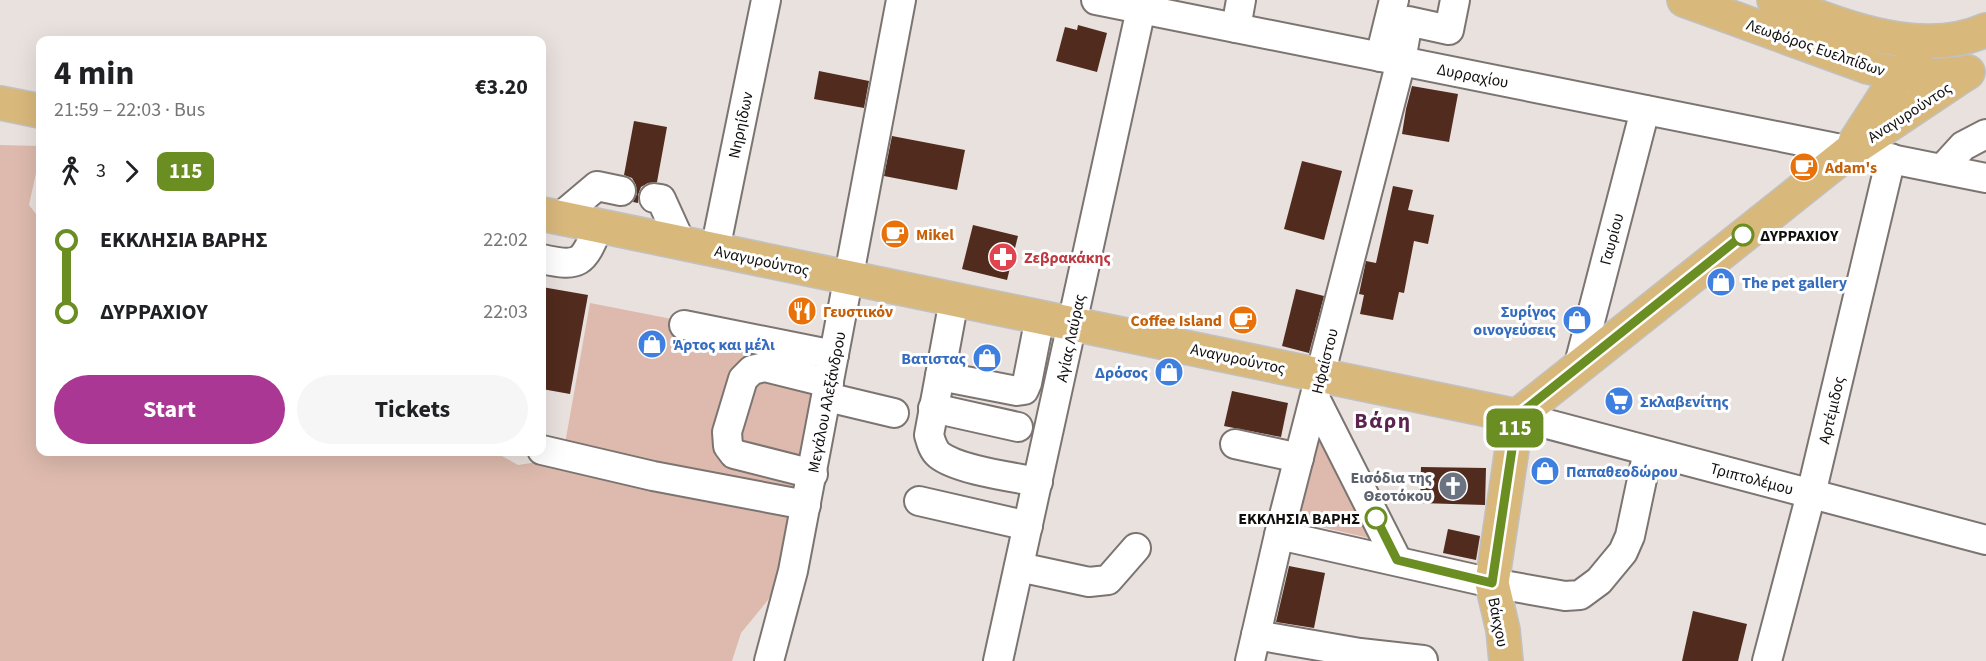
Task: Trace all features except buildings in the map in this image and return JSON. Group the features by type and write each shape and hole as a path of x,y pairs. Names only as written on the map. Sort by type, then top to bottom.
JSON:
{"main road":[{"name":"Λεωφόρος Ευελπίδων","path":"1684,0 1844,59 1899,74 1931,76 1977,70"},
{"name":"Λεωφόρος Ευελπίδων","path":"1774,0 1830,21 1882,36 1942,40 1955,39 1986,30"},
{"name":"Αναγυρούντος","path":"1850,151 1899,74 1942,40"},
{"name":"Αναγυρούντος","path":"550,216 1073,324 1318,387 1517,416 1850,151 1977,70"},
{"path":"0,103 36,110"},
{"path":"1492,583 1517,416"},
{"name":"Βάκχου","path":"1492,583 1503,630 1506,661"}],"street":[{"name":"Νηρηίδων","path":"715,250 766,0"},
{"name":"Μεγάλου Αλεξάνδρου","path":"769,661 793,571 807,505 901,0"},
{"name":"Δυρραχίου","path":"1096,0 1152,7 1236,28 1986,178"},
{"path":"1236,28 1241,0"},
{"path":"1391,59 1394,0"},
{"path":"1391,59 1408,21 1449,30 1455,0"},
{"name":"Αγίας Λαύρας","path":"998,661 1073,324 1152,7"},
{"name":"Ηφαίστου","path":"1253,648 1279,534 1318,387 1391,59"},
{"name":"Γαυρίου","path":"1578,368 1645,110"},
{"path":"1942,169 1963,146 1986,134"},
{"name":"Αρτέμιδος","path":"1767,661 1811,494 1891,158"},
{"path":"550,216 597,186 621,191"},
{"path":"654,198 661,199 681,243"},
{"path":"546,260 565,264 581,260 589,250 600,226"},
{"path":"954,300 933,408 929,435 932,446 939,455 957,464 1038,482"},
{"path":"940,376 1017,391 1024,390 1040,317"},
{"path":"684,326 834,355"},
{"path":"813,474 734,454 728,446 727,432 743,379 752,370 765,367 894,413"},
{"path":"1318,387 1397,560"},
{"path":"933,408 1018,427"},
{"name":"Τριπτολέμου","path":"1517,416 1986,540"},
{"path":"1235,444 1299,458"},
{"path":"546,451 653,476 807,505"},
{"path":"1279,534 1492,583 1565,596 1580,596 1599,581 1623,552 1630,536 1648,451"},
{"path":"919,501 1028,526"},
{"path":"1019,567 1089,582 1100,582 1108,580 1136,548"},
{"path":"1253,648 1360,653 1423,660"}],"shaded area":[{"path":"0,145 36,146 36,173 29,205 36,214 36,456 502,456 518,465 564,458 590,303 826,349 787,561 768,600 741,633 732,661 0,661"},
{"path":"1314,439 1331,445 1369,538 1295,521"}],"bus line":[{"name":"115","path":"1376,518 1397,560 1492,583 1517,416 1743,235"}],"place":[{"name":"Adam's","path":"1804,167"},
{"name":"Mikel","path":"895,234"},
{"name":"ΔΥΡΡΑΧΙΟΥ","path":"1743,235"},
{"name":"Ζεβρακάκης","path":"1003,257"},
{"name":"The pet gallery","path":"1721,282"},
{"name":"Γευστικόν","path":"802,311"},
{"name":"Coffee Island","path":"1243,320"},
{"name":"Συρίγος οινογεύσεις","path":"1577,320"},
{"name":"Άρτος και μέλι","path":"652,344"},
{"name":"Βατιστας","path":"987,358"},
{"name":"Δρόσος","path":"1169,372"},
{"name":"Σκλαβενίτης","path":"1619,401"},
{"name":"Παπαθεοδώρου","path":"1545,471"},
{"name":"Εισόδια της Θεοτόκου","path":"1453,486"},
{"name":"ΕΚΚΛΗΣΙΑ ΒΑΡΗΣ","path":"1376,518"}],"district":[{"name":"Βάρη","path":"1383,420"}]}
